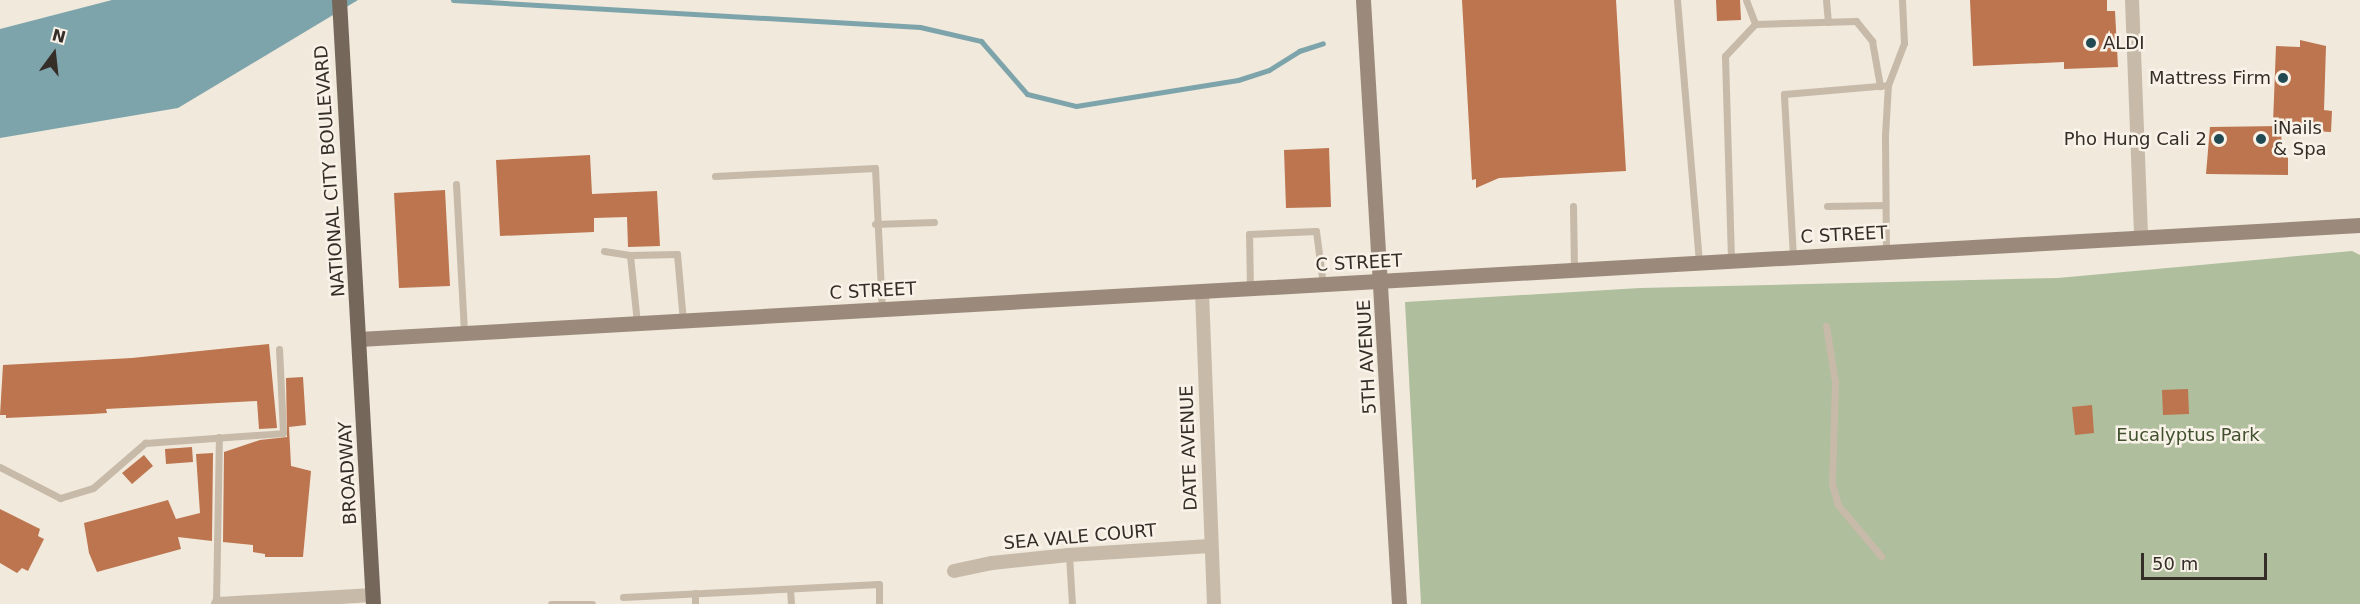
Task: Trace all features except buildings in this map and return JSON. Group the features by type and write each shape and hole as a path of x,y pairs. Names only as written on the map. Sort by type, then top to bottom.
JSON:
{"main road":[{"name":"NATIONAL CITY BOULEVARD","path":"339,0 359,339"},
{"name":"5TH AVENUE","path":"1363,0 1382,281 1399,604"},
{"name":"C STREET","path":"359,339 1323,285 1731,258 1793,258 2360,225"},
{"name":"BROADWAY","path":"359,339 373,600"}],"street":[{"path":"2132,0 2141,237"},
{"name":"DATE AVENUE","path":"1202,292 1214,604"},
{"name":"SEA VALE COURT","path":"954,572 992,562 1210,546"},
{"path":"217,604 373,600"}],"lane":[{"path":"1677,0 1699,261"},
{"path":"1746,0 1755,24"},
{"path":"1826,0 1828,22"},
{"path":"1884,85 1904,43 1902,0"},
{"path":"1731,258 1725,56 1755,24 1856,21 1872,41 1884,85 1886,252"},
{"path":"1793,258 1784,94 1884,85"},
{"path":"715,176 875,168 875,224 882,310"},
{"path":"456,184 464,333"},
{"path":"1827,206 1886,205"},
{"path":"1573,206 1574,269"},
{"path":"875,224 934,222"},
{"path":"1250,289 1249,234 1317,231 1323,285"},
{"path":"604,251 630,255 678,255 683,321"},
{"path":"630,255 637,323"},
{"path":"1826,326 1835,382 1832,484 1838,505 1881,556"},
{"path":"0,467 60,498 93,488 145,442 283,433 279,349"},
{"path":"217,604 219,437"},
{"path":"1069,555 1072,604"},
{"path":"623,597 879,584 879,604"},
{"path":"790,589 791,604"},
{"path":"695,593 695,604"},
{"path":"551,604 592,604"}],"green space":[{"name":"Eucalyptus Park","path":"2352,251 2360,255 2360,604 1421,604 1405,302 1640,288 2058,278"}],"water":[{"path":"112,0 358,0 178,108 0,138 0,29"}],"waterway":[{"path":"453,0 920,27 981,41 1027,94 1076,106 1238,80 1269,70 1299,51 1323,43"}],"place":[{"name":"ALDI","path":"2091,43"},
{"name":"Mattress Firm","path":"2283,78"},
{"name":"Pho Hung Cali 2","path":"2219,139"},
{"name":"iNails & Spa","path":"2261,139"}]}
